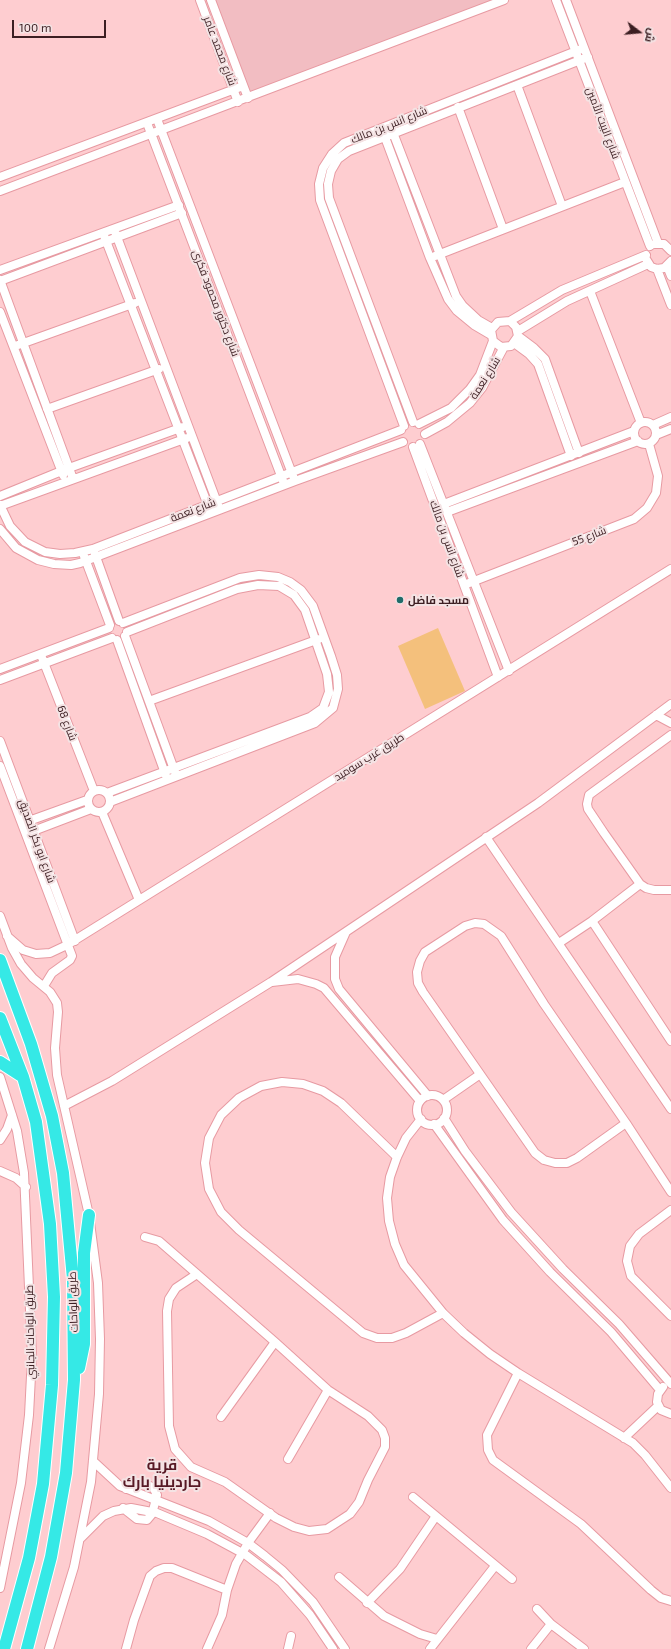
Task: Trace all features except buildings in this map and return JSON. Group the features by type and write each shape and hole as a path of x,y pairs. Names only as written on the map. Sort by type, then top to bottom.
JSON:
{"highway":[{"name":"طريق الواحات","path":"0,960 40,1073 52,1116 63,1173 73,1278 74,1380 70,1438 57,1526 27,1649"},
{"name":"طريق الواحات","path":"0,1018 23,1077 36,1122 50,1224 54,1290 52,1385 47,1455 39,1508 24,1583 4,1649"},
{"path":"0,1062 23,1077"},
{"path":"74,1380 80,1363 84,1344 84,1253 89,1215"}],"street":[{"name":"شارع محمد عامر","path":"200,0 238,102"},
{"name":"شارع محمد عامر","path":"211,0 248,98"},
{"path":"0,191 504,0"},
{"name":"شارع البيت الأمين","path":"556,0 650,246"},
{"name":"شارع البيت الأمين","path":"566,0 658,243"},
{"name":"شارع انس بن مالك","path":"402,428 353,288 320,200 319,184 323,168 332,154 344,143 584,48"},
{"name":"شارع انس بن مالك","path":"416,423 361,285 329,198 328,184 331,171 338,159 349,150 588,57"},
{"path":"517,85 562,206"},
{"path":"0,177 243,86"},
{"path":"458,108 503,229"},
{"name":"شارع دكتور محمود فكرى","path":"157,119 222,286 295,481"},
{"name":"شارع دكتور محمود فكرى","path":"147,123 285,485"},
{"path":"386,126 430,258 448,299 457,311 474,325 492,335"},
{"path":"389,135 456,296 463,306 492,335 498,346 504,347 514,343 518,333 567,301 648,264"},
{"path":"430,258 625,182"},
{"path":"0,270 179,205"},
{"path":"66,470 47,409 0,281 182,213"},
{"path":"114,228 220,509"},
{"path":"103,233 210,513"},
{"path":"670,248 658,243 650,246 646,255 648,264 657,269 671,306"},
{"path":"492,335 498,322 510,321 562,290 646,255"},
{"path":"657,269 669,264 671,276"},
{"path":"353,288 361,285"},
{"path":"212,291 222,286"},
{"path":"590,291 640,423"},
{"path":"13,347 142,301"},
{"path":"0,312 13,347 70,480"},
{"path":"510,321 516,327 518,333 545,359 575,457"},
{"name":"شارع نعمة","path":"416,423 451,408 467,393 480,375 492,335"},
{"path":"514,343 529,354 538,364 575,457"},
{"name":"شارع نعمة","path":"424,434 447,422 470,403 482,388 504,347"},
{"path":"47,409 166,366"},
{"path":"653,425 671,417"},
{"path":"436,511 575,457 634,431 640,423 647,422 653,425 656,435 654,440 649,444 643,444 634,437 634,431"},
{"path":"416,423 424,434 417,445 403,442 400,438 402,428 416,423"},
{"path":"0,496 188,425"},
{"name":"شارع نعمة","path":"0,506 14,532 32,546 53,554 82,552 207,505 402,428"},
{"path":"656,435 671,429"},
{"path":"0,506 192,436"},
{"path":"575,457 638,441"},
{"name":"شارع نعمة","path":"0,529 16,548 38,560 63,565 86,561 220,509 403,442"},
{"name":"شارع 55","path":"464,585 634,519 647,508 656,493 658,476 649,444"},
{"name":"شارع انس بن مالك","path":"417,445 445,508 508,670"},
{"name":"شارع انس بن مالك","path":"417,445 436,511 498,677"},
{"path":"93,549 126,634 177,776"},
{"path":"82,552 110,626 109,634 114,639 167,780"},
{"name":"طريق غرب سوميد","path":"7,936 23,950 36,954 50,953 71,943 671,569"},
{"path":"0,669 41,655 110,626 234,580 265,575 284,579 301,590 313,606 324,637 332,673 329,692 323,708 296,727 110,802"},
{"path":"0,680 114,639 237,589 273,584 289,591 298,600 304,610 315,640 332,673"},
{"path":"149,701 324,637"},
{"name":"شارع 68","path":"41,655 94,791"},
{"path":"64,1106 112,1081 271,982 553,793 671,704"},
{"path":"656,715 671,723"},
{"path":"22,824 88,800 94,791 99,790 107,793 174,768 296,727"},
{"path":"671,735 593,792 587,799 588,809 640,884 650,889 671,890"},
{"name":"شارع ابو بكر الصديق","path":"0,742 30,821 30,832 71,943"},
{"name":"شارع ابو بكر الصديق","path":"0,766 22,824 30,832"},
{"path":"88,800 91,809 96,812 102,812 108,808 110,802 107,793"},
{"path":"30,832 91,809"},
{"path":"102,812 139,900"},
{"path":"486,837 671,1109"},
{"path":"559,943 592,921 640,884"},
{"path":"0,916 7,936 21,964 53,996 58,1008 55,1055 64,1106 89,1215 98,1283 100,1338 99,1394 93,1461 80,1539 66,1594 49,1649"},
{"path":"592,921 671,1041"},
{"path":"626,1123 577,1158 567,1163 555,1163 544,1160 528,1144 423,992 418,983 417,972 420,961 426,952 465,926 475,923 484,924 501,936 544,1004 626,1123 671,1192"},
{"path":"346,931 335,957 335,979 339,990 428,1096"},
{"path":"44,986 52,973 71,958 71,943"},
{"path":"271,982 298,980 312,982 324,988 420,1101"},
{"path":"443,1100 479,1074"},
{"name":"طريق الواحات الجانبي","path":"0,1077 12,1114 20,1146 26,1187 31,1340 31,1395 21,1483 0,1588"},
{"path":"396,1156 340,1103 323,1091 303,1084 282,1082 261,1086 239,1098 221,1115 209,1138 205,1163 209,1189 221,1212 240,1230 363,1333 377,1338 392,1338 406,1333 443,1313"},
{"path":"428,1096 438,1096 443,1100 447,1109 444,1118 434,1124 427,1124 420,1119 417,1112 420,1101 428,1096"},
{"path":"0,1140 7,1129 12,1114"},
{"path":"444,1118 478,1170 511,1212 562,1269 620,1324 671,1384 660,1390 657,1398 658,1406 661,1410 670,1414"},
{"path":"420,1119 406,1138 396,1156 390,1177 387,1198 389,1221 395,1244 404,1265 418,1285 443,1313 484,1350 518,1373 624,1438 645,1455 671,1488"},
{"path":"434,1124 503,1220 550,1272 611,1332 660,1390"},
{"path":"0,1171 16,1178 26,1187"},
{"path":"671,1210 639,1234 630,1246 627,1261 631,1276 671,1316"},
{"path":"146,1238 158,1241 197,1274 275,1342 328,1390 376,1423 382,1430 385,1438 385,1447 368,1480 359,1502 350,1514 327,1529 309,1531 294,1527 270,1513 225,1482 191,1468 176,1450 171,1438 169,1426 167,1312 169,1299 176,1288 197,1274"},
{"path":"221,1417 275,1342"},
{"path":"518,1373 487,1435 488,1450 493,1460 584,1526 651,1590 661,1598 671,1601"},
{"path":"288,1459 328,1390"},
{"path":"624,1438 658,1406"},
{"path":"80,1539 103,1516 123,1508 130,1514 142,1520 149,1518 156,1499 156,1491 150,1486 140,1485 126,1489 114,1482 93,1461"},
{"path":"413,1497 512,1579"},
{"path":"156,1499 209,1521 248,1543 277,1565 313,1602 345,1649"},
{"path":"166,1517 168,1504"},
{"path":"152,1512 207,1534 242,1553 262,1567 296,1598 317,1624 333,1649"},
{"path":"206,1649 222,1615 227,1590 242,1553 270,1513"},
{"path":"367,1602 400,1569 436,1516"},
{"path":"430,1649 495,1566"},
{"path":"126,1649 129,1635 148,1580 156,1571 164,1568 172,1568 227,1590"},
{"path":"339,1577 384,1616 401,1626 437,1639"},
{"path":"537,1609 550,1624 584,1649"},
{"path":"530,1649 550,1624"},
{"path":"288,1649 291,1636"}],"shaded area":[{"path":"207,0 496,0 243,96"},
{"path":"438,628 465,691 425,709 398,646"}],"place":[{"name":"مسجد فاضل","path":"400,600"}],"district":[{"name":"قرية جاردينيا بارك","path":"162,1474"}]}
